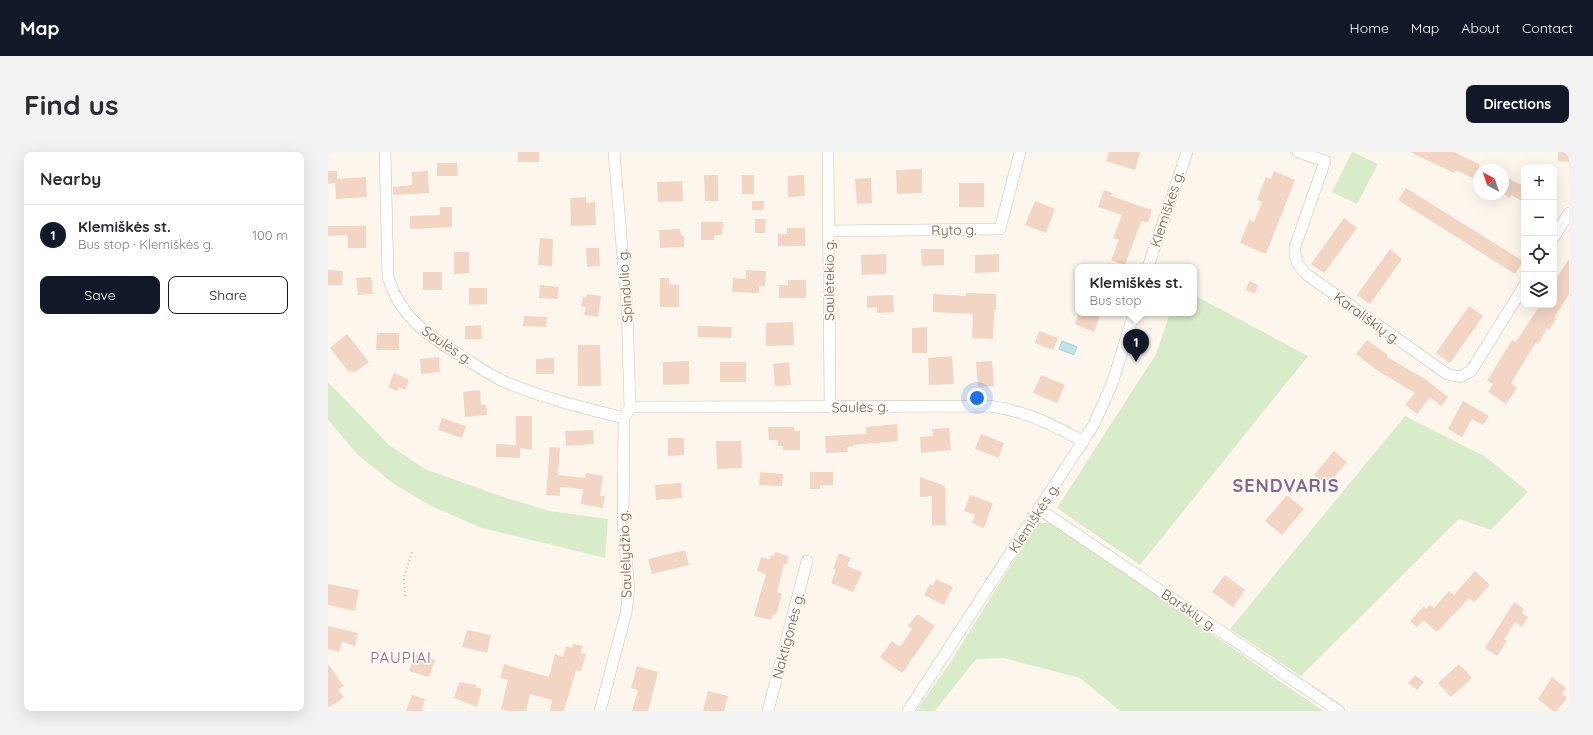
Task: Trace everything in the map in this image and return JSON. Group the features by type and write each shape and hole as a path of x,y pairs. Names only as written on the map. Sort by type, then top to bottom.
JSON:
{"street":[{"name":"Saulės g.","path":"386,152 388,277 393,294 412,320 423,331 503,381 558,401 624,418"},
{"name":"Spindulio g.","path":"614,152 627,307 630,407"},
{"name":"Saulėtekio g.","path":"828,152 830,407"},
{"name":"Ryto g.","path":"829,231 1000,229 1020,152"},
{"name":"Klemiškės g.","path":"1149,264 1187,152"},
{"name":"Karališkių g.","path":"1298,152 1325,161 1295,246 1295,255 1300,267 1306,274 1447,374 1460,377 1471,370 1521,291"},
{"path":"1555,236 1569,213"},
{"name":"Klemiškės g.","path":"908,711 1083,442 1102,408 1112,384 1133,316"},
{"name":"Saulės g.","path":"630,407 989,406 1006,408 1061,429 1083,442"},
{"path":"624,418 630,407"},
{"name":"Saulėlydžio g.","path":"600,711 626,613 628,588 623,527 624,418"},
{"name":"Barškių g.","path":"1039,509 1339,711"},
{"name":"Naktigonės g.","path":"768,711 807,561"}],"path":[{"path":"405,596 404,577 412,552"}],"green space":[{"path":"1352,152 1378,164 1357,204 1332,192"},
{"path":"1197,297 1308,356 1140,565 1057,508 1156,354 1169,316 1197,316"},
{"path":"328,382 389,445 425,469 509,499 550,511 608,519 605,558 482,528 431,506 394,484 358,455 328,420"},
{"path":"1405,416 1486,457 1528,492 1491,530 1459,519 1301,676 1230,629"},
{"path":"1037,523 1052,523 1323,711 1120,711 1080,678 1004,658 976,659 935,711 916,711 950,663"}],"water":[{"path":"1062,341 1077,347 1074,355 1059,349"}],"building":[{"path":"518,152 539,152 539,162 518,162"},
{"path":"1109,152 1140,152 1135,170 1106,161"},
{"path":"1410,152 1454,152 1479,164 1473,164 1473,178 1456,170 1454,173"},
{"path":"1558,152 1569,152 1569,162 1558,161"},
{"path":"437,163 457,163 458,176 437,176"},
{"path":"922,169 922,193 897,194 896,170"},
{"path":"328,171 337,171 337,179 366,177 367,197 336,199 335,183 328,184"},
{"path":"428,171 429,193 393,195 393,187 412,185 412,172"},
{"path":"1274,171 1295,180 1266,254 1240,243 1249,220 1254,222 1262,202 1257,200 1266,177 1271,179"},
{"path":"704,175 718,175 718,201 705,201"},
{"path":"742,175 754,175 754,194 742,194"},
{"path":"804,175 805,196 788,197 788,176"},
{"path":"871,178 872,203 857,204 855,179"},
{"path":"1509,179 1521,185 1521,200 1511,195 1510,198"},
{"path":"682,181 683,201 658,202 657,182"},
{"path":"959,183 984,183 984,207 959,207"},
{"path":"1406,188 1521,260 1521,264 1515,274 1398,200"},
{"path":"1104,190 1112,193 1111,196 1152,210 1148,223 1141,221 1125,264 1111,260 1119,240 1113,238 1122,215 1098,207"},
{"path":"586,197 586,203 595,202 596,225 571,226 570,198"},
{"path":"752,201 764,201 763,210 752,210"},
{"path":"1035,201 1055,209 1046,233 1025,225"},
{"path":"440,207 452,207 452,227 410,229 410,216 440,215"},
{"path":"1344,218 1357,228 1324,273 1311,264"},
{"path":"755,219 766,219 765,233 755,233"},
{"path":"701,222 723,222 722,235 714,235 714,240 701,240"},
{"path":"328,226 366,226 366,248 348,248 348,235 328,236"},
{"path":"787,228 805,228 805,246 778,246 778,234 787,234"},
{"path":"680,229 681,236 684,236 684,247 660,248 659,230"},
{"path":"540,238 553,239 552,266 538,265"},
{"path":"586,248 599,248 600,266 587,267"},
{"path":"921,249 944,249 944,265 922,266"},
{"path":"1390,249 1402,259 1370,304 1357,295"},
{"path":"454,252 469,252 469,273 454,274"},
{"path":"886,254 886,274 862,275 861,255"},
{"path":"999,254 999,272 975,273 975,255"},
{"path":"1569,259 1569,294 1554,318 1556,319 1549,330 1547,328 1538,344 1536,342 1511,383 1517,388 1506,404 1488,392 1493,384 1487,381 1512,340 1516,342 1538,308 1557,308 1557,277"},
{"path":"328,270 343,271 342,285 328,285"},
{"path":"746,270 766,271 765,286 759,286 759,293 732,292 733,278 746,279"},
{"path":"423,272 442,272 442,290 423,290"},
{"path":"371,277 373,294 358,295 356,278"},
{"path":"660,278 669,278 669,284 679,285 679,307 660,307"},
{"path":"788,280 806,280 806,298 779,298 779,285 788,285"},
{"path":"1249,281 1258,285 1255,294 1246,290"},
{"path":"540,285 559,287 558,299 539,298"},
{"path":"469,288 487,288 487,304 469,305"},
{"path":"966,293 996,294 993,339 972,338 973,314 933,312 933,294 966,296"},
{"path":"587,294 601,296 598,317 584,315 586,307 581,306 583,297 586,298"},
{"path":"893,295 894,312 877,313 877,307 867,308 867,296"},
{"path":"1469,306 1483,316 1450,363 1436,353"},
{"path":"524,316 547,317 546,327 523,326"},
{"path":"1078,316 1100,316 1094,332 1075,324"},
{"path":"793,322 794,345 766,346 766,323"},
{"path":"481,325 482,339 465,339 465,326"},
{"path":"698,326 732,327 731,338 698,337"},
{"path":"927,327 927,353 912,353 912,328"},
{"path":"1039,331 1058,338 1053,350 1035,343"},
{"path":"377,333 399,333 399,350 376,350"},
{"path":"347,334 369,362 354,373 352,370 349,372 330,348"},
{"path":"1367,340 1388,355 1387,357 1425,379 1448,397 1441,406 1430,397 1417,414 1405,405 1415,393 1375,369 1356,354"},
{"path":"578,345 600,345 601,386 578,386"},
{"path":"952,356 954,384 929,385 928,358"},
{"path":"439,357 440,372 421,374 420,359"},
{"path":"554,358 554,374 536,374 536,359"},
{"path":"689,361 689,384 663,385 663,362"},
{"path":"992,361 994,386 978,387 976,362"},
{"path":"720,362 746,362 746,382 720,382"},
{"path":"789,362 791,385 775,386 773,364"},
{"path":"394,373 409,380 405,390 399,387 397,391 388,387"},
{"path":"1041,375 1065,385 1057,403 1033,393"},
{"path":"480,390 481,405 486,405 487,415 465,417 463,392"},
{"path":"1463,401 1489,416 1483,425 1472,419 1462,437 1448,429"},
{"path":"516,416 532,416 532,450 520,448 520,458 496,457 496,444 516,445"},
{"path":"442,418 466,426 462,438 438,430"},
{"path":"897,424 898,441 853,445 847,447 848,452 826,453 825,436 866,434 866,427"},
{"path":"768,427 794,427 794,431 800,431 800,450 783,450 783,446 778,446 778,440 769,440"},
{"path":"949,428 951,450 921,453 920,437 933,436 932,429"},
{"path":"593,430 594,444 566,446 565,431"},
{"path":"981,434 1004,443 999,458 975,449"},
{"path":"668,438 684,438 684,455 668,456"},
{"path":"716,441 741,441 742,468 717,469"},
{"path":"550,447 560,448 558,475 585,478 586,473 603,476 600,496 605,496 603,508 581,504 583,489 560,487 560,496 546,495"},
{"path":"1334,451 1347,462 1327,485 1314,475"},
{"path":"760,472 783,474 782,486 759,485"},
{"path":"810,472 833,472 833,485 820,485 820,489 810,489"},
{"path":"920,477 945,486 946,525 932,525 932,496 920,497"},
{"path":"681,483 682,498 656,500 655,485"},
{"path":"970,495 993,503 984,528 972,523 975,515 964,511"},
{"path":"1287,495 1304,509 1282,535 1265,521"},
{"path":"685,550 689,565 652,574 648,559"},
{"path":"775,552 789,556 787,564 784,564 777,592 782,594 776,615 773,614 771,620 754,616 766,574 757,571 761,557 770,559 771,555 774,556"},
{"path":"839,553 851,558 847,566 862,572 853,592 831,583 836,570 833,569"},
{"path":"1475,571 1490,585 1474,602 1469,598 1437,632 1423,620 1417,627 1410,621 1424,606 1426,609 1430,605 1434,608 1449,591 1454,595"},
{"path":"1225,575 1245,590 1233,607 1212,592"},
{"path":"936,579 953,587 944,605 924,595 930,584 933,586"},
{"path":"328,584 359,590 355,611 328,605"},
{"path":"1514,602 1524,609 1522,613 1528,617 1522,627 1515,622 1504,639 1507,641 1497,656 1485,648"},
{"path":"917,614 935,626 902,673 880,657 892,641 900,647 912,629 908,626"},
{"path":"328,626 358,633 355,646 342,642 339,652 328,649"},
{"path":"467,630 491,635 487,653 462,647"},
{"path":"573,644 583,646 581,653 586,654 581,671 576,670 564,711 550,711 552,700 530,694 526,711 510,711 501,709 508,680 500,678 504,664 549,677 555,654 563,657 566,646 572,648"},
{"path":"415,653 435,660 429,677 409,671"},
{"path":"328,664 344,686 338,690 344,697 328,708"},
{"path":"1459,664 1472,678 1451,697 1438,683"},
{"path":"637,666 658,672 648,711 632,711 638,690 631,688"},
{"path":"1415,675 1424,682 1417,690 1408,683"},
{"path":"1552,677 1566,688 1562,693 1567,698 1557,711 1553,711 1538,699"},
{"path":"459,682 477,685 476,687 482,689 477,707 454,698"},
{"path":"708,691 728,696 724,711 703,711"},
{"path":"412,695 425,699 422,711 406,711"}],"place":[{"name":"Klemiškės st.","path":"1136,362"}],"district":[{"name":"SENDVARIS","path":"1286,485"},
{"name":"PAUPIAI","path":"401,657"}]}
